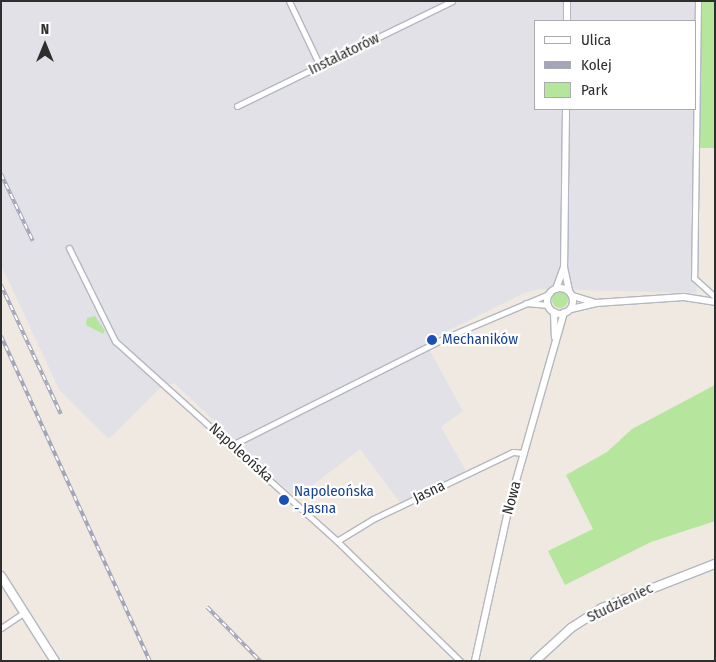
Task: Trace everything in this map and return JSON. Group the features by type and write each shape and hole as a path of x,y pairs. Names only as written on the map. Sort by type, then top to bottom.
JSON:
{"main road":[{"name":"Studzieniec","path":"536,661 571,628 602,608 715,564"},
{"path":"1,576 55,661"}],"street":[{"path":"288,1 320,66"},
{"name":"Instalatorów","path":"236,106 452,1"},
{"path":"567,1 567,20"},
{"path":"698,1 694,278 715,297"},
{"path":"566,110 564,267 571,293 571,309"},
{"name":"Napoleońska","path":"69,248 115,341 337,541 460,661"},
{"path":"232,445 447,337 549,294 556,288 564,267"},
{"path":"556,288 596,303"},
{"path":"548,305 549,294"},
{"path":"525,303 548,305 554,312 564,313 571,309 596,303 684,297 715,302"},
{"name":"Nowa","path":"554,312 554,337"},
{"name":"Nowa","path":"475,661 524,453 554,337 564,313"},
{"name":"Jasna","path":"337,541 373,518 513,452 524,453"},
{"path":"1,628 25,612"}],"shaded area":[{"path":"1,1 695,1 695,20 534,20 534,110 696,110 697,293 540,289 524,293 425,342 463,411 441,427 466,471 401,504 360,449 296,498 174,383 159,389 109,439 60,391 1,265"}],"green space":[{"path":"696,1 715,1 715,148 696,148"},
{"path":"557,292 563,292 568,297 566,306 557,308 552,303 552,297"},
{"path":"95,316 105,331 103,334 86,325 87,318"},
{"path":"715,385 715,521 651,542 565,585 548,551 593,529 566,475 607,452 632,429"}],"railway":[{"path":"1,174 33,241"},
{"path":"1,285 61,414"},
{"path":"1,336 150,661"},
{"path":"207,607 260,661"}],"place":[{"name":"Mechaników","path":"432,340"},
{"name":"Napoleońska - Jasna","path":"284,500"}]}
